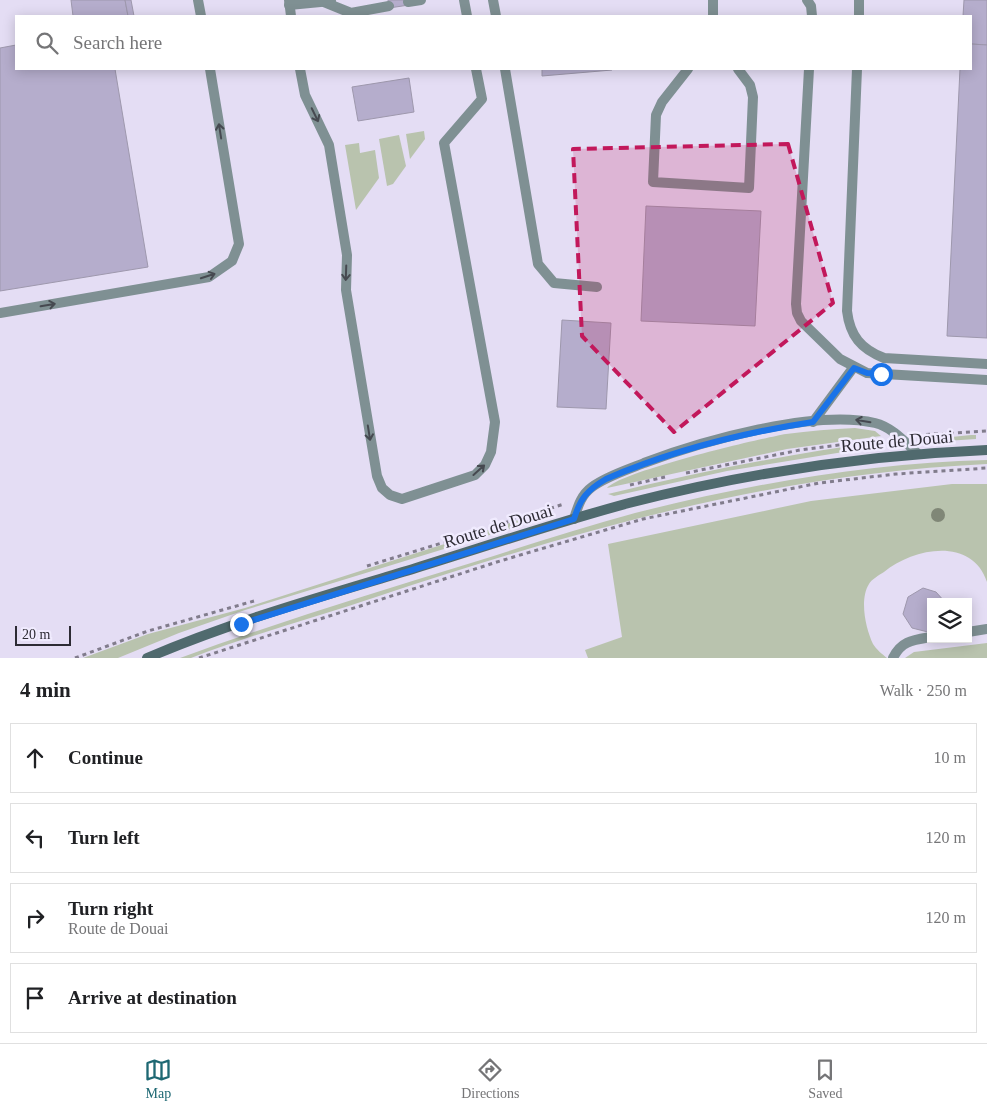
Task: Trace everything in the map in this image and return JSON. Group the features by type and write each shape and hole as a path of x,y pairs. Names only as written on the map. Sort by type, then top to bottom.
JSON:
{"main road":[{"name":"Route de Douai","path":"148,658 189,641 293,607 574,519 660,496 791,469 918,454 987,450"}],"lane":[{"path":"198,0 201,15"},
{"path":"291,15 289,2 336,0"},
{"path":"408,2 421,0"},
{"path":"464,0 467,15"},
{"path":"493,0 496,15"},
{"path":"713,15 714,0"},
{"path":"807,0 811,6 812,15"},
{"path":"859,15 860,0"},
{"path":"326,1 351,13 389,6"},
{"path":"0,313 209,278 232,261 239,244 210,70"},
{"path":"300,70 305,95 329,145 347,255 346,290 375,469 382,488 390,495 402,499 475,475 485,465 494,437 496,422 444,143 482,99 476,70"},
{"path":"505,70 538,264 554,283 596,287"},
{"path":"687,70 662,102 656,115 653,182 749,188 753,97 750,85 739,70"},
{"path":"809,70 797,313 801,321 830,350 854,368 867,373 987,380"},
{"path":"857,70 847,311 850,330 860,344 872,353 884,358 987,364"},
{"path":"813,422 854,368"},
{"path":"574,519 580,499 586,492 606,479 627,470 673,452 710,442 813,422 844,419 885,426 918,454"},
{"path":"972,631 987,629"},
{"path":"892,658 898,647 914,640 927,638"}],"path":[{"path":"199,658 500,561 643,519 820,483 910,472 987,468"}],"highlighted area":[{"path":"788,144 833,303 674,432 582,336 573,149"}],"green space":[{"path":"424,131 425,139 410,159 406,134"},
{"path":"399,135 406,166 393,184 387,186 379,139"},
{"path":"359,143 360,153 375,150 379,178 356,210 345,145"},
{"path":"855,428 875,431 881,436 787,449 607,488 618,481 638,473 692,456 748,442 786,434"},
{"path":"976,435 976,439 946,441 932,439"},
{"path":"879,442 874,447 727,471 614,496 608,494 743,464"},
{"path":"987,460 987,464 907,470 830,479 754,492 604,527 261,633 191,658 180,658 361,597 635,513 766,484 854,470 898,465"},
{"path":"952,484 987,484 987,582 979,567 969,558 955,552 941,551 925,552 910,557 875,578 870,582 864,598 865,614 873,644 887,658 588,658 585,650 622,637 608,544 811,501"},
{"path":"541,513 529,523 245,610 179,633 118,658 83,658 148,634 245,608"},
{"path":"987,643 987,658 905,658 914,652"}],"building":[{"path":"71,0 125,0 128,15 73,15"},
{"path":"125,0 131,0 134,15 128,15"},
{"path":"388,0 408,0 409,5 389,8"},
{"path":"964,0 987,0 987,45 972,44 972,15 963,15"},
{"path":"972,44 987,45 987,338 947,336 960,70 972,70"},
{"path":"15,45 15,70 115,70 148,267 0,291 0,48"},
{"path":"542,70 612,70 542,76"},
{"path":"409,78 414,112 358,121 352,87"},
{"path":"646,206 761,211 755,326 641,321"},
{"path":"562,320 611,323 606,409 557,407"},
{"path":"923,588 936,592 941,598 927,598 927,632 912,628 903,614 908,597"}],"route":[{"path":"241,624 574,519 580,499 592,486 606,479 673,452 694,446 750,432 813,422 854,368 867,373 881,374"}]}
